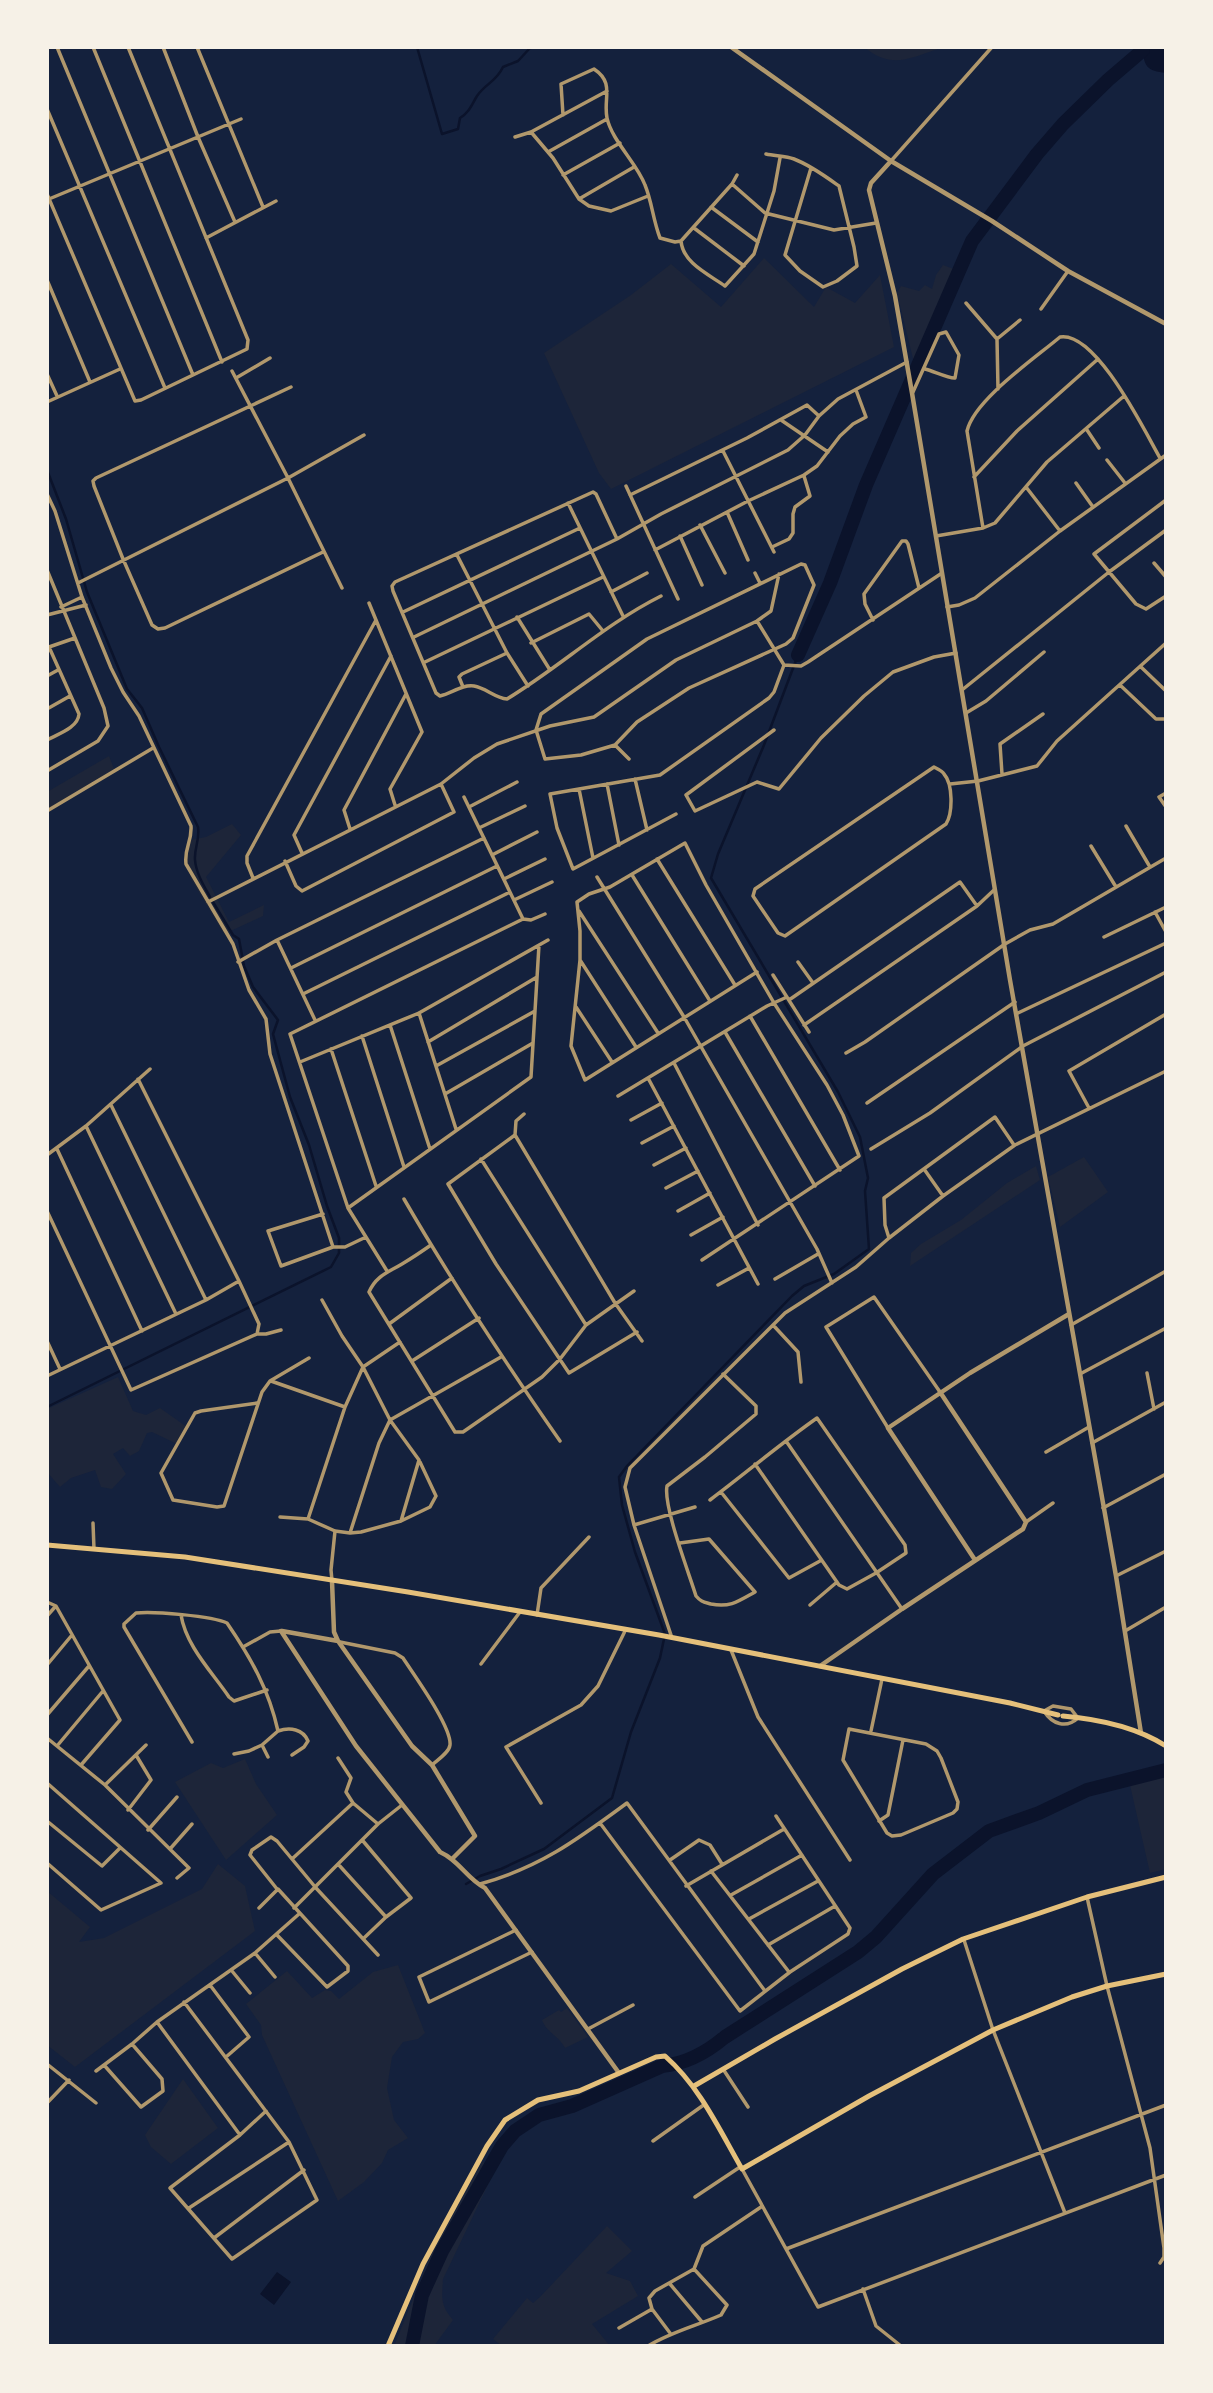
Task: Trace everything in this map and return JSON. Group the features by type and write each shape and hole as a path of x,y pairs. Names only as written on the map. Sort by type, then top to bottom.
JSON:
{"main road":[{"path":"47,1545 185,1557 626,1629 1078,1718 1141,1733 1166,1746"},
{"path":"694,2087 902,1969 964,1938 1087,1897 1166,1877"},
{"path":"388,2346 423,2264 487,2147 505,2120 538,2100 579,2091 664,2056 684,2073 694,2087 741,2168 993,2030 1072,1997 1107,1986 1166,1974"}],"street":[{"path":"57,47 193,375"},
{"path":"93,47 222,362"},
{"path":"128,47 170,148 249,343 247,348 222,362 135,401 48,198 78,187 108,173 139,161 170,148 198,136 241,118"},
{"path":"163,47 236,222"},
{"path":"197,47 263,206"},
{"path":"732,47 891,160 985,216 1068,271 1166,324"},
{"path":"992,47 871,183 869,190 895,296 907,362 1141,1733"},
{"path":"563,115 561,84 594,69 606,80 607,119 645,184 652,219 660,238 681,241 737,175"},
{"path":"515,137 531,132 607,91"},
{"path":"47,109 165,388"},
{"path":"547,152 607,119"},
{"path":"531,132 579,199 589,206 611,211 648,196"},
{"path":"563,175 620,143"},
{"path":"766,153 780,158 791,158 811,168 839,186 857,266 837,281 823,287 800,271 785,255 811,168"},
{"path":"681,241 688,260 725,286 754,254 774,191 780,158"},
{"path":"579,199 634,167"},
{"path":"732,184 765,213 834,230 876,223"},
{"path":"206,237 276,201"},
{"path":"711,207 758,242"},
{"path":"694,228 744,266"},
{"path":"1041,309 1068,271"},
{"path":"47,281 90,382"},
{"path":"967,303 997,339 998,389"},
{"path":"997,339 1020,320"},
{"path":"912,393 939,334 946,332 959,355 955,379 949,379 941,372 925,369"},
{"path":"983,528 967,431 970,420 998,389 1060,337 1074,338 1110,372 1160,458"},
{"path":"236,377 270,358"},
{"path":"974,477 1017,431 1098,359"},
{"path":"414,637 617,539 788,450 838,399 907,362"},
{"path":"47,402 120,369"},
{"path":"232,371 342,588"},
{"path":"47,374 57,396"},
{"path":"291,387 93,481 123,559 152,625 158,629 323,552"},
{"path":"655,550 817,466 853,424 866,417 856,389"},
{"path":"936,537 995,523 1047,462 1124,396"},
{"path":"630,495 807,405 819,416"},
{"path":"780,420 828,452"},
{"path":"1087,429 1098,448"},
{"path":"78,583 288,478 365,435"},
{"path":"722,450 773,550 789,539 793,533 795,507 810,496 804,475"},
{"path":"947,607 975,598 1060,531 1166,455"},
{"path":"1107,460 1125,483"},
{"path":"1076,483 1093,507"},
{"path":"626,486 678,598"},
{"path":"1026,487 1060,531"},
{"path":"617,539 593,492 395,582 393,591 436,693 440,696 473,686 507,699 528,687 623,616 661,596"},
{"path":"47,494 55,510 82,597 110,668 139,716 191,826 192,839 184,852 186,864 233,944 249,990 266,1019 270,1054 333,1247"},
{"path":"1166,500 1094,554 1136,604 1146,609 1166,596"},
{"path":"568,503 623,616"},
{"path":"727,512 748,560"},
{"path":"700,525 725,573"},
{"path":"403,612 580,528"},
{"path":"962,690 1109,572 1166,530"},
{"path":"680,536 702,585"},
{"path":"873,620 864,604 864,594 902,541 908,544 919,588"},
{"path":"457,555 507,653 528,687"},
{"path":"1154,563 1166,577"},
{"path":"801,564 805,565 814,585 793,638 786,644 689,688 637,722 614,745 581,755 545,760 536,730 541,714 647,639 779,573 801,564"},
{"path":"47,569 50,582 104,708 108,726 98,741 47,771"},
{"path":"611,592 646,573"},
{"path":"755,573 760,583"},
{"path":"208,902 441,784 497,744 536,730 594,717 676,660 757,621 771,611 779,573"},
{"path":"786,665 801,666 942,573"},
{"path":"425,662 604,577"},
{"path":"47,615 82,597"},
{"path":"369,603 422,732 390,789 396,806"},
{"path":"63,609 86,605"},
{"path":"531,643 589,614 603,631"},
{"path":"517,617 550,670"},
{"path":"253,878 247,856 376,620"},
{"path":"757,621 786,665"},
{"path":"47,740 79,721 79,714 48,647 75,638"},
{"path":"949,784 1037,766 1057,741 1166,643"},
{"path":"1161,647 1166,652"},
{"path":"966,713 986,701 1044,652"},
{"path":"463,687 460,677 463,674 507,653"},
{"path":"774,730 686,795 695,811 757,782 779,789 821,738 864,695 893,673 934,657 956,653"},
{"path":"302,853 294,835 391,656"},
{"path":"676,814 573,869 557,828 550,794 660,775 769,698 786,665"},
{"path":"1141,667 1166,691"},
{"path":"47,676 58,670"},
{"path":"1121,685 1156,719 1166,719"},
{"path":"350,829 344,810 406,694"},
{"path":"47,709 70,696"},
{"path":"1002,775 1000,744 1044,714"},
{"path":"614,745 629,759"},
{"path":"47,811 153,748"},
{"path":"934,767 944,773 949,784 950,818 946,824 785,936 778,933 753,896 755,890 934,767"},
{"path":"635,779 647,830"},
{"path":"469,807 517,782"},
{"path":"607,783 619,845"},
{"path":"285,862 296,886 302,891 454,812 441,784"},
{"path":"579,789 593,858"},
{"path":"1166,793 1159,797 1166,807"},
{"path":"464,797 523,919"},
{"path":"479,828 525,806"},
{"path":"1126,826 1150,867"},
{"path":"492,855 537,832"},
{"path":"241,961 277,940 484,838"},
{"path":"702,1260 859,1156 827,1085 757,972 706,885 685,843 577,902 580,960 571,1046 585,1080 757,972"},
{"path":"1091,846 1116,887"},
{"path":"846,1053 876,1035 1005,944 1030,930 1053,924 1166,858"},
{"path":"504,879 545,859"},
{"path":"657,859 735,985"},
{"path":"290,968 497,866"},
{"path":"631,874 710,1001"},
{"path":"597,877 684,1017 831,1281"},
{"path":"514,900 552,882"},
{"path":"618,1096 750,1016 813,983 960,882 977,906"},
{"path":"804,1025 977,906 996,889"},
{"path":"303,993 510,892"},
{"path":"1104,937 1166,906"},
{"path":"578,910 658,1032"},
{"path":"1155,912 1166,932"},
{"path":"387,1270 348,1208 290,1034 523,919 531,920 545,914"},
{"path":"580,931 589,927"},
{"path":"277,940 315,1020"},
{"path":"300,1062 419,1013 548,940"},
{"path":"1017,1013 1166,943"},
{"path":"348,1208 531,1077 539,945"},
{"path":"580,960 636,1046"},
{"path":"798,962 813,983"},
{"path":"871,1149 930,1113 1023,1046 1166,972"},
{"path":"773,975 809,1032"},
{"path":"428,1042 537,976"},
{"path":"867,1103 1015,1002"},
{"path":"575,1005 612,1062"},
{"path":"436,1066 535,1011"},
{"path":"419,1013 456,1129"},
{"path":"1088,1108 1069,1071 1166,1014"},
{"path":"750,1016 840,1170"},
{"path":"390,1025 429,1149"},
{"path":"725,1031 815,1186"},
{"path":"362,1037 404,1167"},
{"path":"445,1094 533,1043"},
{"path":"331,1049 376,1186"},
{"path":"674,1063 758,1225"},
{"path":"47,1155 86,1126 150,1069"},
{"path":"667,1637 625,1487 630,1468 798,1302 870,1257 889,1238 943,1196 1015,1145 1166,1070"},
{"path":"648,1078 758,1284"},
{"path":"138,1079 251,1306 259,1324 257,1334"},
{"path":"631,1120 662,1103"},
{"path":"111,1105 206,1300"},
{"path":"524,1114 516,1121 515,1135 615,1303 642,1341"},
{"path":"889,1238 885,1225 884,1198 995,1117 1015,1145"},
{"path":"86,1126 176,1314"},
{"path":"642,1143 674,1126"},
{"path":"515,1135 448,1184 496,1264 569,1373 636,1332"},
{"path":"654,1165 686,1148"},
{"path":"57,1149 142,1331"},
{"path":"481,1159 586,1325"},
{"path":"924,1169 943,1196"},
{"path":"666,1188 698,1171"},
{"path":"678,1211 710,1193"},
{"path":"404,1199 501,1357 560,1440"},
{"path":"47,1211 112,1345 120,1371 133,1390 257,1334 281,1330"},
{"path":"323,1214 268,1231 281,1266 333,1247 345,1247 366,1237"},
{"path":"691,1235 723,1217"},
{"path":"431,1245 400,1266 387,1270 373,1282 369,1292 455,1433 463,1432 524,1390 559,1359 586,1325 634,1291"},
{"path":"775,1279 818,1254"},
{"path":"718,1285 749,1268"},
{"path":"1071,1325 1166,1272"},
{"path":"388,1324 452,1278"},
{"path":"47,1376 206,1300 239,1281"},
{"path":"975,1560 888,1428 826,1327 874,1297 1026,1522"},
{"path":"280,1517 309,1518 335,1531 361,1532 401,1521 430,1507 436,1496 419,1460 390,1420 363,1367 322,1300"},
{"path":"888,1428 940,1392 1069,1314"},
{"path":"412,1361 479,1318"},
{"path":"773,1325 798,1352 801,1382"},
{"path":"1080,1374 1166,1328"},
{"path":"47,1341 60,1369"},
{"path":"309,1518 345,1407 363,1367 400,1342"},
{"path":"350,1532 379,1443 390,1420 501,1357"},
{"path":"257,1403 195,1413 161,1473 173,1500 224,1506 257,1403 270,1381 309,1358"},
{"path":"1147,1373 1154,1409"},
{"path":"680,1543 709,1539 755,1592 731,1606 700,1601 696,1596 665,1494 667,1486 756,1414 755,1406 723,1374"},
{"path":"270,1381 345,1407"},
{"path":"1092,1443 1166,1402"},
{"path":"710,1500 721,1492 755,1464 786,1440 817,1418 905,1545 906,1553 847,1589 837,1582 820,1560 755,1464"},
{"path":"1046,1452 1090,1427"},
{"path":"786,1440 902,1609"},
{"path":"401,1521 419,1460"},
{"path":"1103,1508 1166,1474"},
{"path":"721,1492 789,1578 820,1560"},
{"path":"819,1667 1023,1529 1026,1522 1053,1503"},
{"path":"634,1525 695,1507"},
{"path":"93,1523 94,1549"},
{"path":"335,1531 331,1570 334,1632 412,1746 432,1765 475,1836 453,1858"},
{"path":"537,1615 541,1588 589,1537"},
{"path":"1115,1576 1166,1551"},
{"path":"810,1605 837,1582"},
{"path":"47,1602 55,1606 120,1720 81,1765"},
{"path":"47,1616 55,1606"},
{"path":"1124,1632 1166,1607"},
{"path":"192,1742 124,1628 124,1624 138,1612 181,1615 227,1623 267,1690 278,1731"},
{"path":"481,1664 520,1612"},
{"path":"181,1615 188,1640 234,1701 267,1690"},
{"path":"541,1804 506,1747 581,1705 598,1686 626,1629"},
{"path":"281,1631 356,1746 401,1805 440,1852 453,1858 477,1884 485,1888 619,2073"},
{"path":"243,1647 270,1632 281,1631 395,1653 403,1658 443,1720 450,1743 449,1749 432,1765"},
{"path":"47,1665 72,1635"},
{"path":"731,1649 758,1717 850,1860"},
{"path":"47,1715 89,1666"},
{"path":"870,1732 882,1679"},
{"path":"57,1746 103,1691"},
{"path":"1053,1706 1071,1709 1078,1718 1065,1724 1055,1723 1044,1712 1053,1706"},
{"path":"849,1728 903,1740 926,1744 937,1751 958,1802 953,1813 896,1836 887,1833 843,1760 849,1728"},
{"path":"234,1754 262,1745 278,1731 293,1729 306,1736 308,1741 292,1755"},
{"path":"47,1738 105,1786 189,1868 177,1878"},
{"path":"879,1821 888,1815 903,1740"},
{"path":"105,1786 145,1745"},
{"path":"262,1745 268,1757"},
{"path":"128,1810 151,1780 136,1755"},
{"path":"338,1758 351,1778 346,1792 353,1803 379,1824"},
{"path":"47,1783 161,1883 101,1910 47,1863"},
{"path":"148,1830 177,1797"},
{"path":"477,1884 504,1878 551,1856 576,1841 627,1802 765,1991"},
{"path":"292,1859 353,1803"},
{"path":"294,1909 401,1805"},
{"path":"600,1823 740,2011 790,1972 848,1934 850,1928 776,1816"},
{"path":"47,1821 102,1866 120,1849"},
{"path":"170,1849 192,1824"},
{"path":"686,1886 784,1829"},
{"path":"277,1935 327,1987 348,1971 348,1966 294,1909 250,1855 250,1852 271,1837 277,1840 316,1888 378,1955"},
{"path":"670,1860 699,1840 710,1845 722,1864"},
{"path":"363,1841 411,1898 363,1938"},
{"path":"731,1895 802,1855"},
{"path":"338,1864 386,1917"},
{"path":"711,1871 790,1972"},
{"path":"749,1919 819,1881"},
{"path":"259,1908 278,1889"},
{"path":"1087,1897 1156,2179 1164,2248 1164,2257 1160,2263"},
{"path":"768,1945 835,1906"},
{"path":"96,2071 157,2022 255,1953 299,1914"},
{"path":"516,1930 419,1977 429,2002 532,1952"},
{"path":"964,1938 993,2030 1065,2213"},
{"path":"255,1953 275,1976"},
{"path":"232,1970 250,1993"},
{"path":"210,1985 250,2036 226,2057"},
{"path":"184,2002 226,2057 289,2142 317,2200 232,2259 170,2188 240,2135 266,2111"},
{"path":"588,2029 633,2005"},
{"path":"157,2022 240,2135"},
{"path":"104,2065 141,2107 163,2091 162,2079 132,2044"},
{"path":"47,2064 96,2103"},
{"path":"723,2069 748,2107"},
{"path":"47,2103 69,2080"},
{"path":"653,2141 705,2104"},
{"path":"786,2249 1166,2105"},
{"path":"189,2208 289,2142"},
{"path":"695,2197 741,2168 818,2307 1166,2175"},
{"path":"214,2238 304,2170"},
{"path":"670,2333 652,2309 649,2298 655,2291 694,2269 703,2246 762,2207"},
{"path":"648,2346 670,2333 721,2315 727,2305 694,2269"},
{"path":"670,2284 702,2322"},
{"path":"863,2289 876,2326 901,2346"},
{"path":"619,2328 652,2309"}],"shaded area":[{"path":"864,47 938,49 909,59 891,60"},
{"path":"1143,47 1166,47 1166,73 1154,71 1147,66"},
{"path":"764,258 814,307 826,287 855,303 880,275 894,347 611,489 599,473 544,353 631,295 671,264 721,307"},
{"path":"943,265 959,271 916,371 897,293 901,286 919,291 925,285 932,289 936,275"},
{"path":"109,756 114,769 47,810 47,792"},
{"path":"232,824 241,835 206,877 229,922 264,905 263,916 224,934 191,879 186,860 191,840 206,837"},
{"path":"1084,1157 1108,1192 1060,1227 1048,1177"},
{"path":"1036,1166 1040,1180 910,1266 911,1253 921,1244 961,1220 1007,1183"},
{"path":"118,1377 133,1411 146,1415 160,1408 187,1427 177,1444 152,1432 147,1433 139,1451 130,1456 123,1448 113,1454 126,1474 112,1489 101,1487 95,1470 71,1478 60,1487 47,1472 47,1409"},
{"path":"245,1759 256,1784 277,1815 226,1860 175,1782 211,1763 223,1768"},
{"path":"1166,1776 1166,1869 1150,1873 1130,1785"},
{"path":"218,1864 245,1886 255,1931 75,2067 47,2045 47,1891 90,1927 79,1942 104,1938 202,1889"},
{"path":"398,1965 425,2033 418,2039 403,2042 392,2057 387,2088 394,2120 408,2138 388,2150 382,2163 364,2182 338,2201 262,2035 261,2025 246,2004 287,1971 312,1998 325,1990 331,1991 339,1999 373,1972"},
{"path":"567,2008 588,2037 565,2048 542,2020"},
{"path":"183,2079 218,2128 171,2164 151,2147 145,2135"},
{"path":"482,2162 497,2166 443,2279 443,2301 453,2320 434,2346 394,2346 431,2255"},
{"path":"607,2226 632,2251 606,2273 630,2281 638,2296 592,2324 610,2346 502,2346 493,2339 527,2298 533,2303 540,2297"},
{"path":"277,2272 291,2282 274,2305 260,2294"}],"waterway":[{"path":"417,47 442,134 458,129 460,118 503,67 518,61 530,48 536,47"},
{"path":"798,655 830,583 866,485 972,241 1037,154 1063,124 1143,50"},
{"path":"47,470 66,519 87,592 127,689 142,708 198,827 196,865 210,897"},
{"path":"466,1884 544,1849 612,1798 631,1732 660,1658 665,1634 635,1552 622,1505 619,1477 792,1296 804,1286 834,1274 869,1249 865,1191 868,1178 860,1137 838,1092 711,878 718,854 798,655"},
{"path":"47,1407 331,1267 339,1253 339,1238 309,1145 290,1097 273,1034 278,1020 253,987 244,966 239,939 233,935 213,902"},
{"path":"412,2346 422,2295 442,2251 502,2146 515,2131 539,2115 572,2106 662,2066 687,2060 711,2048 858,1952 876,1937 933,1874 989,1831 1039,1813 1087,1790 1166,1770"}]}
